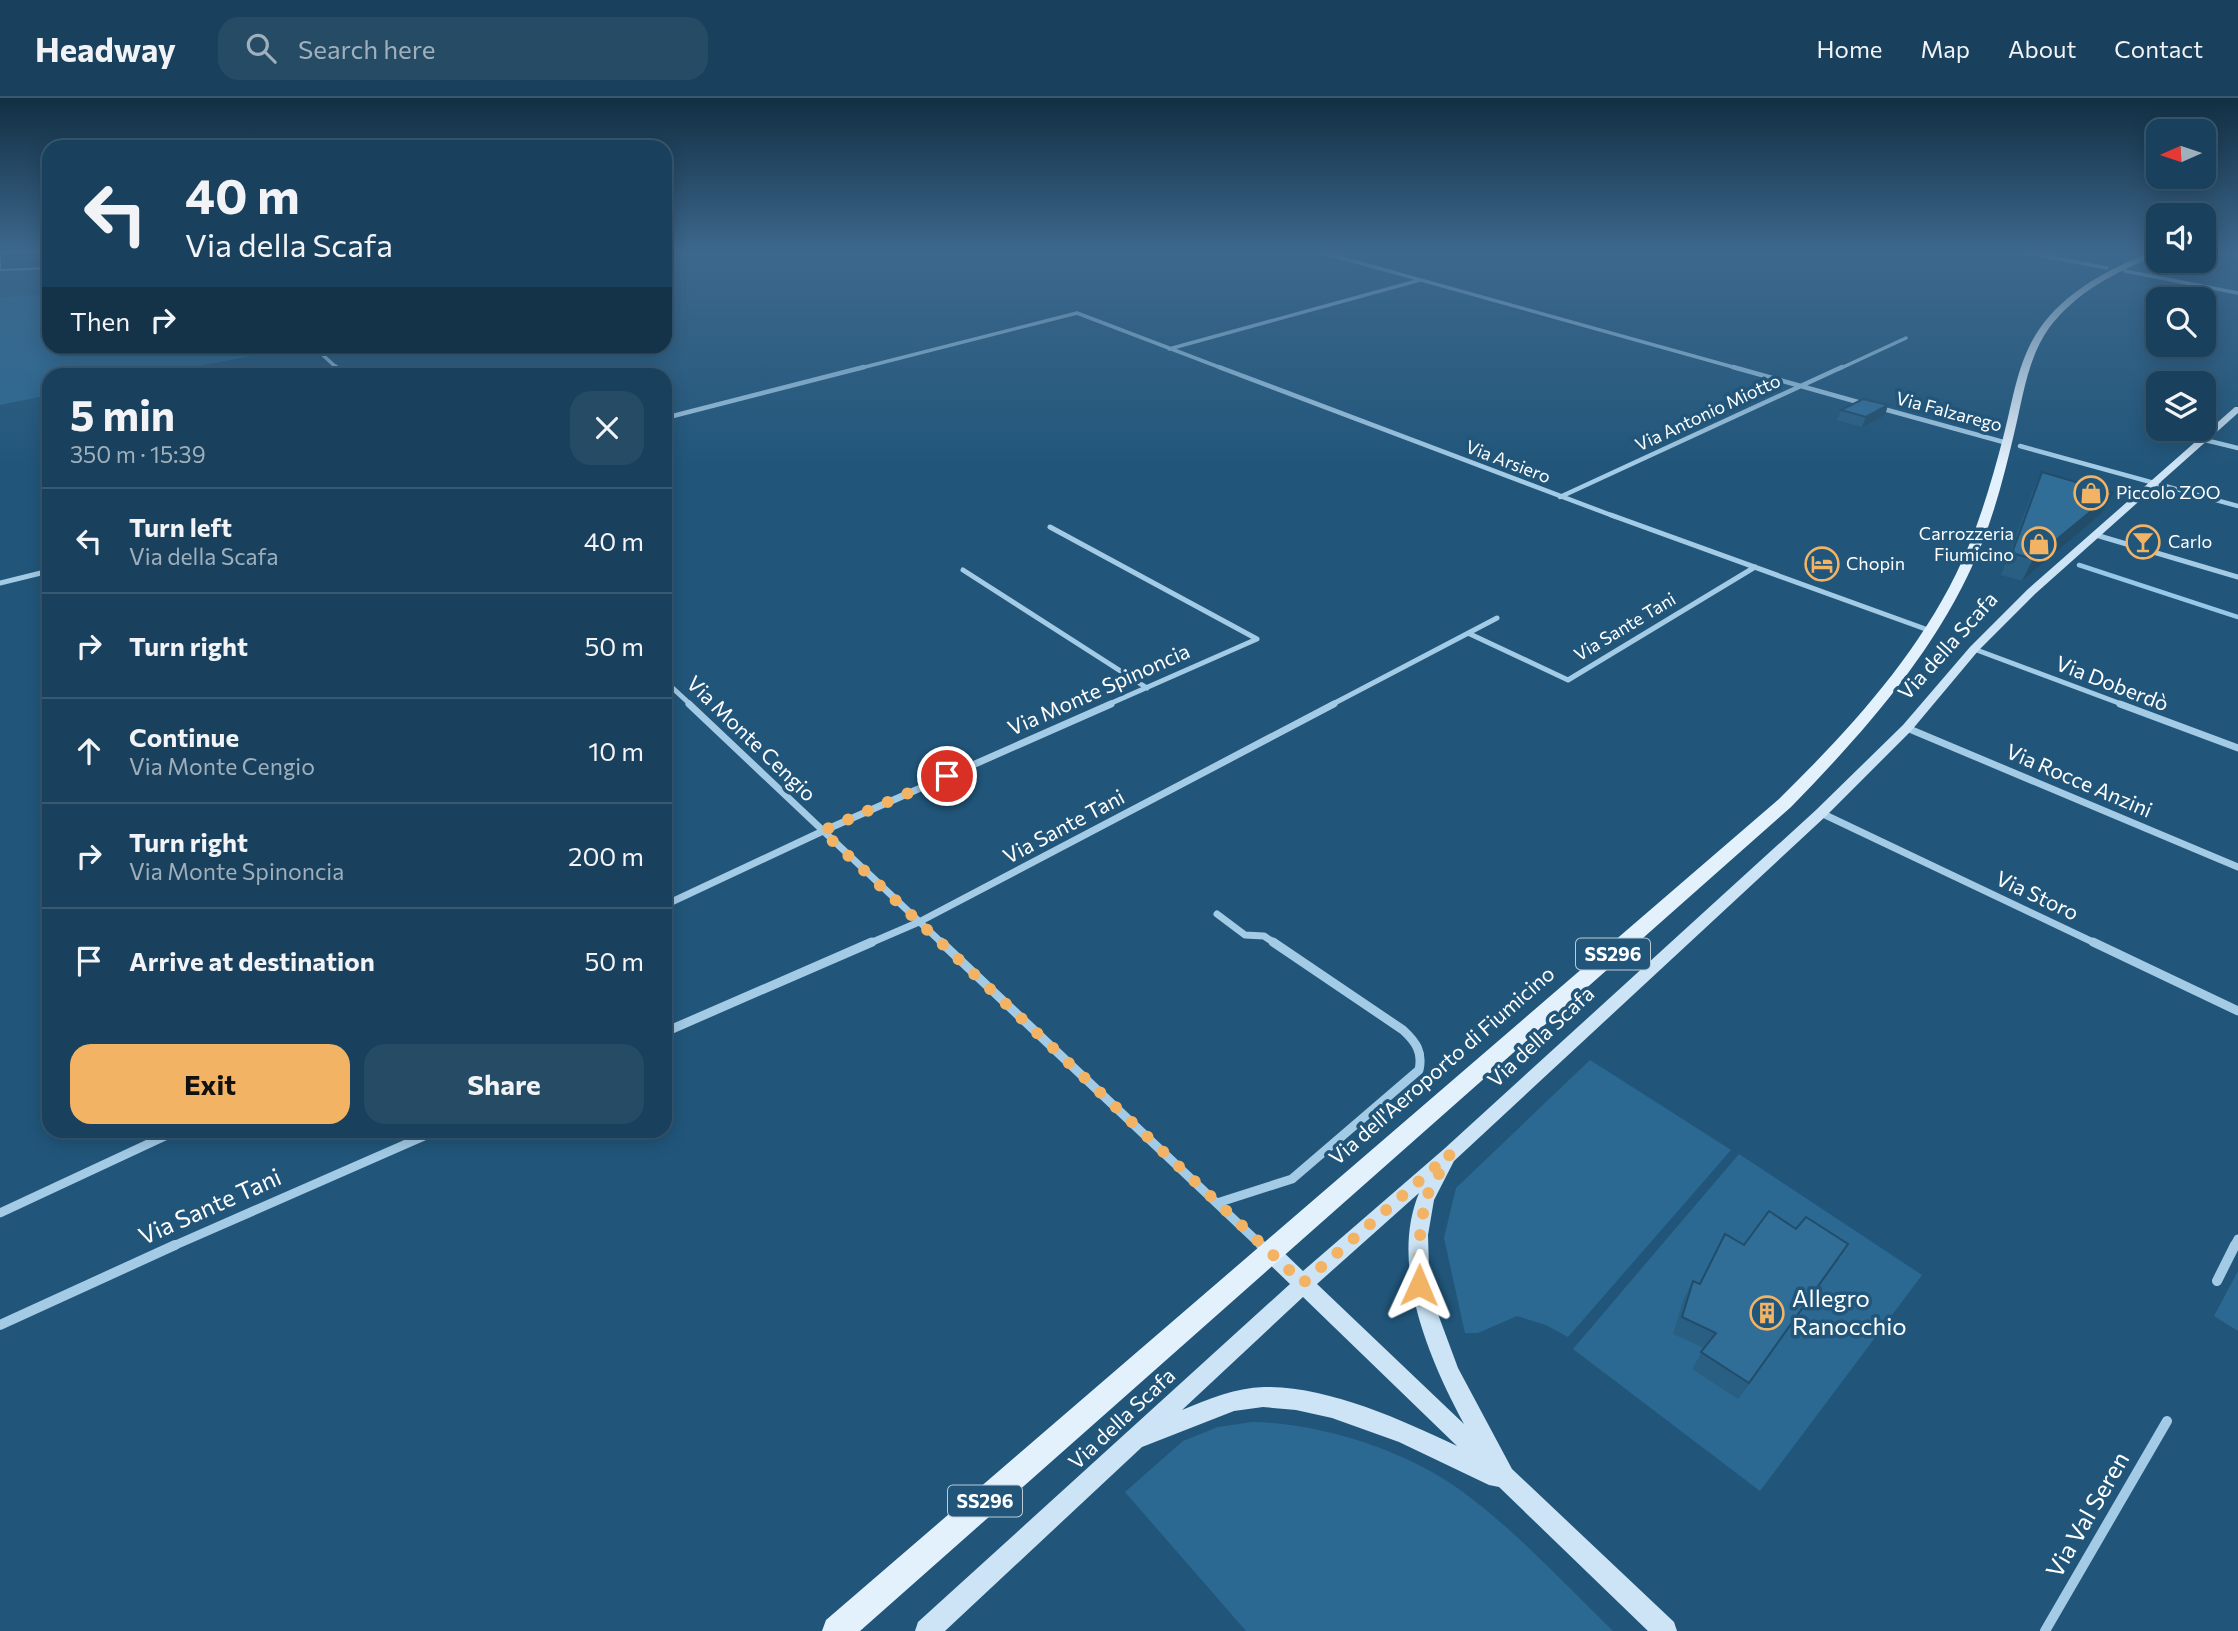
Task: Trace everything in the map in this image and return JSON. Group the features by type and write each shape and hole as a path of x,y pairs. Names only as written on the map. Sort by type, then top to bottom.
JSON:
{"main road":[{"name":"Via dell'Aeroporto di Fiumicino","path":"837,1631 1785,803 1841,746 1931,631 1967,563 2014,444 2033,346 2049,323"}],"street":[{"name":"Via Arsiero","path":"672,416 1040,323"},
{"name":"Via Arsiero","path":"1102,323 1560,497 1931,631"},
{"path":"1170,349 1266,323"},
{"name":"Via Falzarego","path":"1573,323 2238,506"},
{"name":"Via Antonio Miotto","path":"1560,497 1906,338"},
{"path":"322,354 337,368"},
{"name":"Via della Scafa","path":"2216,430 2238,409"},
{"name":"Via della Scafa","path":"927,1631 1303,1283 1450,1154 1821,813 1907,728 1974,649 2031,592 2153,482 2204,441"},
{"path":"2210,441 2238,447"},
{"name":"Via Monte Spinoncia","path":"672,902 822,831 1256,639 1050,527"},
{"path":"2096,536 2238,577"},
{"name":"Via Sante Tani","path":"1470,634 1568,680 1755,567"},
{"path":"963,570 1147,688"},
{"path":"0,583 42,573"},
{"name":"Via Sante Tani","path":"672,1029 919,922 1497,618"},
{"name":"Via Doberdò","path":"1974,649 2238,748"},
{"name":"Via Monte Cengio","path":"672,688 1271,1254"},
{"name":"Via Rocce Anzini","path":"1907,728 2238,867"},
{"name":"Via Storo","path":"1821,813 2238,1012"},
{"path":"1217,915 1245,935 1264,936 1404,1030 1419,1045 1423,1057 1419,1070 1292,1179 1217,1203"},
{"path":"0,1213 161,1138"},
{"name":"Via Sante Tani","path":"0,1325 420,1138"},
{"path":"1450,1154 1425,1199 1420,1236 1419,1285 1436,1337 1463,1401 1508,1482"},
{"path":"2217,1281 2238,1239"},
{"path":"1271,1254 1665,1631"},
{"path":"1135,1441 1235,1400 1264,1397 1308,1403 1355,1415 1410,1435 1508,1482"},
{"name":"Via Val Seren","path":"2045,1631 2167,1421"}],"shaded area":[{"path":"0,323 42,323 42,354 263,354 189,368 42,368 42,396 0,405"},
{"path":"1590,1060 1731,1150 1568,1337 1546,1325 1517,1316 1478,1333 1465,1333 1444,1238 1456,1188"},
{"path":"1739,1154 1922,1275 1760,1491 1573,1349"},
{"path":"2238,1271 2238,1331 2214,1316"},
{"path":"1252,1422 1306,1428 1363,1442 1441,1477 1503,1524 1613,1631 1246,1631 1125,1492 1183,1441 1218,1427"}],"building":[{"path":"1863,399 1888,405 1866,417 1841,410"},
{"name":"Carrozzeria Fiumicino","path":"2042,472 2113,493 2033,559 2012,553"},
{"path":"1769,1211 1796,1229 1806,1217 1848,1244 1749,1383 1701,1352 1716,1333 1682,1317 1693,1281 1700,1284 1725,1234 1744,1245"}],"waterway":[{"path":"2079,565 2238,617"}],"place":[{"name":"Piccolo ZOO","path":"2091,493"},
{"name":"Carlo","path":"2143,542"},
{"name":"Carrozzeria Fiumicino","path":"2039,544"},
{"name":"Chopin","path":"1822,564"},
{"name":"Allegro Ranocchio","path":"1767,1313"}],"route":[{"path":"947,776 822,831 1303,1283 1450,1154 1425,1199 1420,1236 1419,1285"}]}
